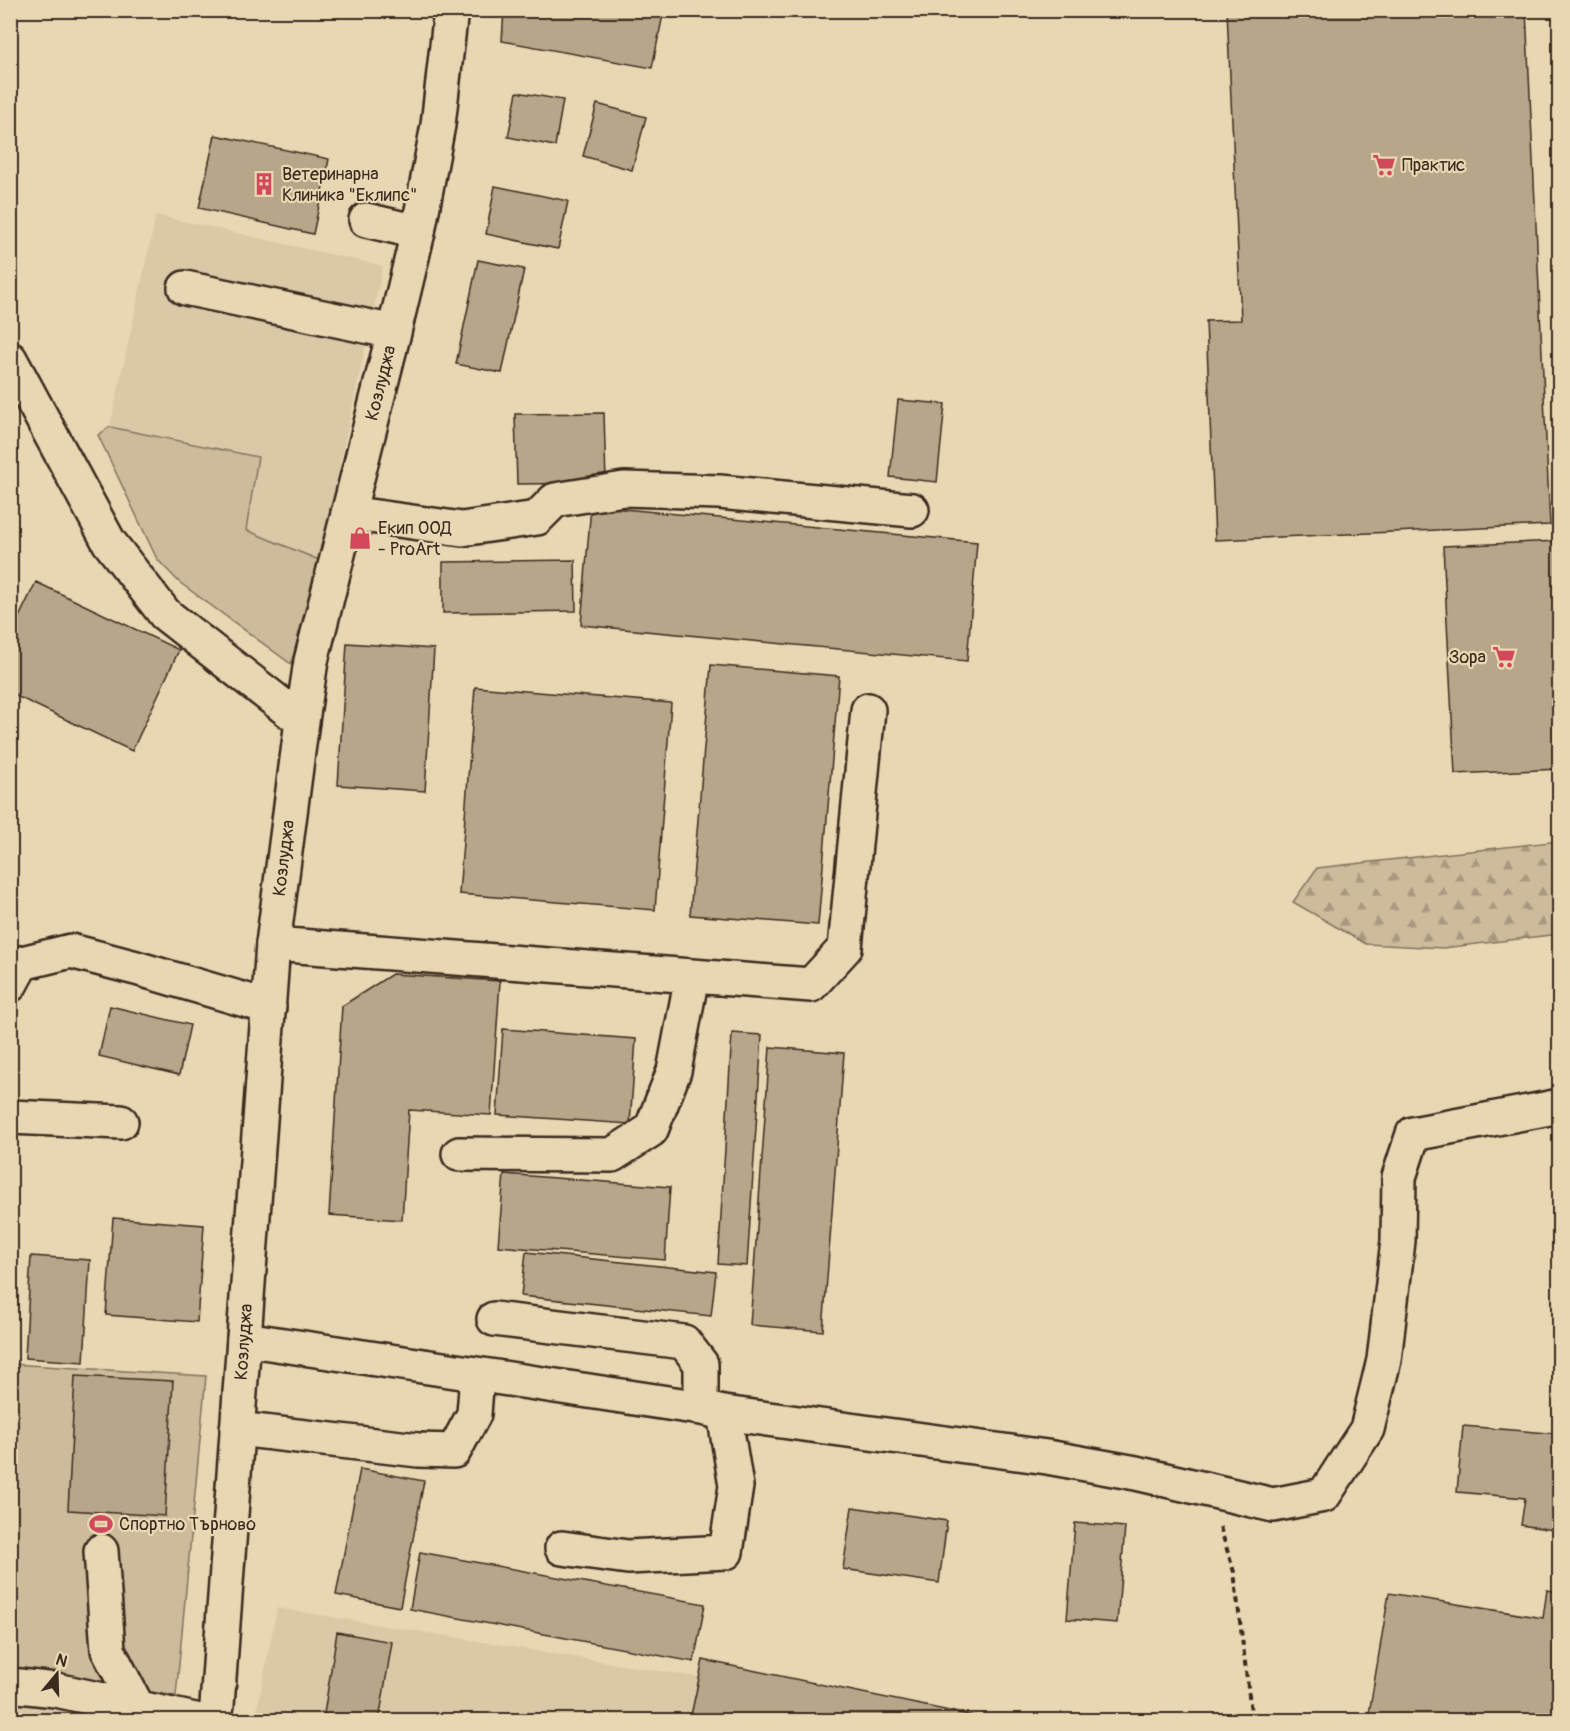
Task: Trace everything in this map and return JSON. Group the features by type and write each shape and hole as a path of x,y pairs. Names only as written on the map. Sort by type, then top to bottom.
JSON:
{"main road":[{"name":"Козлуджа","path":"214,1720 217,1705 273,944 310,662 418,232 438,125 451,10"},
{"path":"366,220 418,232"},
{"path":"185,288 394,332"},
{"path":"10,359 110,542 165,614 302,722"},
{"path":"348,513 462,530 537,518 555,500 624,489 718,492 912,510"},
{"path":"273,944 811,985 845,948 868,710"},
{"path":"10,985 22,963 71,951 269,1007"},
{"path":"459,1154 612,1155 651,1130 674,1071 692,976"},
{"path":"244,1339 712,1411 1047,1457 1136,1473 1273,1505 1324,1495 1366,1429 1384,1360 1398,1241 1399,1177 1413,1134 1560,1106"},
{"path":"10,1117 121,1122"},
{"path":"494,1319 684,1342 701,1364 712,1411 736,1486 726,1552 628,1557 562,1548"},
{"path":"237,1429 418,1450 454,1451 474,1414 477,1375"},
{"path":"101,1551 108,1650 138,1708"},
{"path":"10,1684 56,1690 195,1720"}],"path":[{"path":"1208,1490 1234,1572 1252,1720"}],"shaded area":[{"path":"156,215 383,266 319,560 246,530 258,457 110,427"},
{"path":"277,1608 957,1720 255,1720"},
{"path":"11,1671 176,1696 217,1705 214,1720 11,1720"}],"green space":[{"path":"110,427 258,457 246,530 319,560 291,664 179,582 157,559 98,435"},
{"path":"1559,841 1559,934 1443,948 1366,944 1293,902 1317,868"},
{"name":"Спортно Търново","path":"11,1364 206,1376 176,1696 11,1671"}],"building":[{"path":"504,10 664,10 652,68 502,41"},
{"name":"Практис","path":"1227,10 1526,10 1550,525 1215,540 1206,321 1241,320"},
{"path":"517,92 563,100 555,146 508,137"},
{"path":"597,104 646,117 632,170 583,156"},
{"name":"Ветеринарна Клиника \"Еклипс\"","path":"215,135 329,159 313,234 199,208"},
{"path":"495,186 568,201 558,249 486,234"},
{"path":"478,260 524,269 502,373 456,364"},
{"path":"898,400 945,404 937,482 890,477"},
{"path":"604,413 606,483 517,484 515,414"},
{"path":"591,506 977,542 967,661 581,625"},
{"name":"Зора","path":"1560,541 1560,769 1455,774 1443,546"},
{"path":"575,560 576,611 443,613 443,562"},
{"path":"36,582 179,650 132,751 10,693 10,636"},
{"path":"347,643 434,649 425,791 338,785"},
{"path":"711,665 839,676 818,925 690,915"},
{"path":"475,687 671,703 655,910 459,894"},
{"path":"392,974 500,981 491,1115 409,1110 402,1220 329,1215 342,1006"},
{"path":"110,1006 190,1025 179,1075 99,1056"},
{"path":"503,1029 636,1039 630,1124 497,1115"},
{"path":"732,1033 762,1035 747,1266 718,1264"},
{"path":"770,1047 844,1053 823,1331 750,1325"},
{"path":"504,1174 670,1187 665,1260 498,1246"},
{"path":"113,1218 204,1225 197,1322 106,1315"},
{"path":"526,1252 716,1272 711,1316 521,1296"},
{"path":"31,1256 90,1260 84,1362 25,1358"},
{"path":"75,1376 173,1381 165,1516 68,1510"},
{"path":"1463,1426 1560,1434 1560,1531 1521,1525 1525,1498 1457,1492"},
{"path":"360,1469 424,1481 400,1607 336,1595"},
{"path":"852,1507 947,1521 939,1583 843,1569"},
{"path":"1075,1523 1125,1527 1117,1623 1067,1619"},
{"path":"420,1552 705,1604 694,1662 410,1609"},
{"path":"1547,1590 1560,1592 1560,1720 1368,1720 1389,1593 1543,1618"},
{"path":"337,1632 392,1642 379,1720 323,1720"},
{"path":"703,1660 979,1717 978,1720 690,1720"}],"place":[{"name":"Практис","path":"1384,165"},
{"name":"Ветеринарна Клиника \"Еклипс\"","path":"264,184"},
{"name":"Екип ООД - ProArt","path":"360,538"},
{"name":"Зора","path":"1504,657"},
{"name":"Спортно Търново","path":"101,1524"}]}
